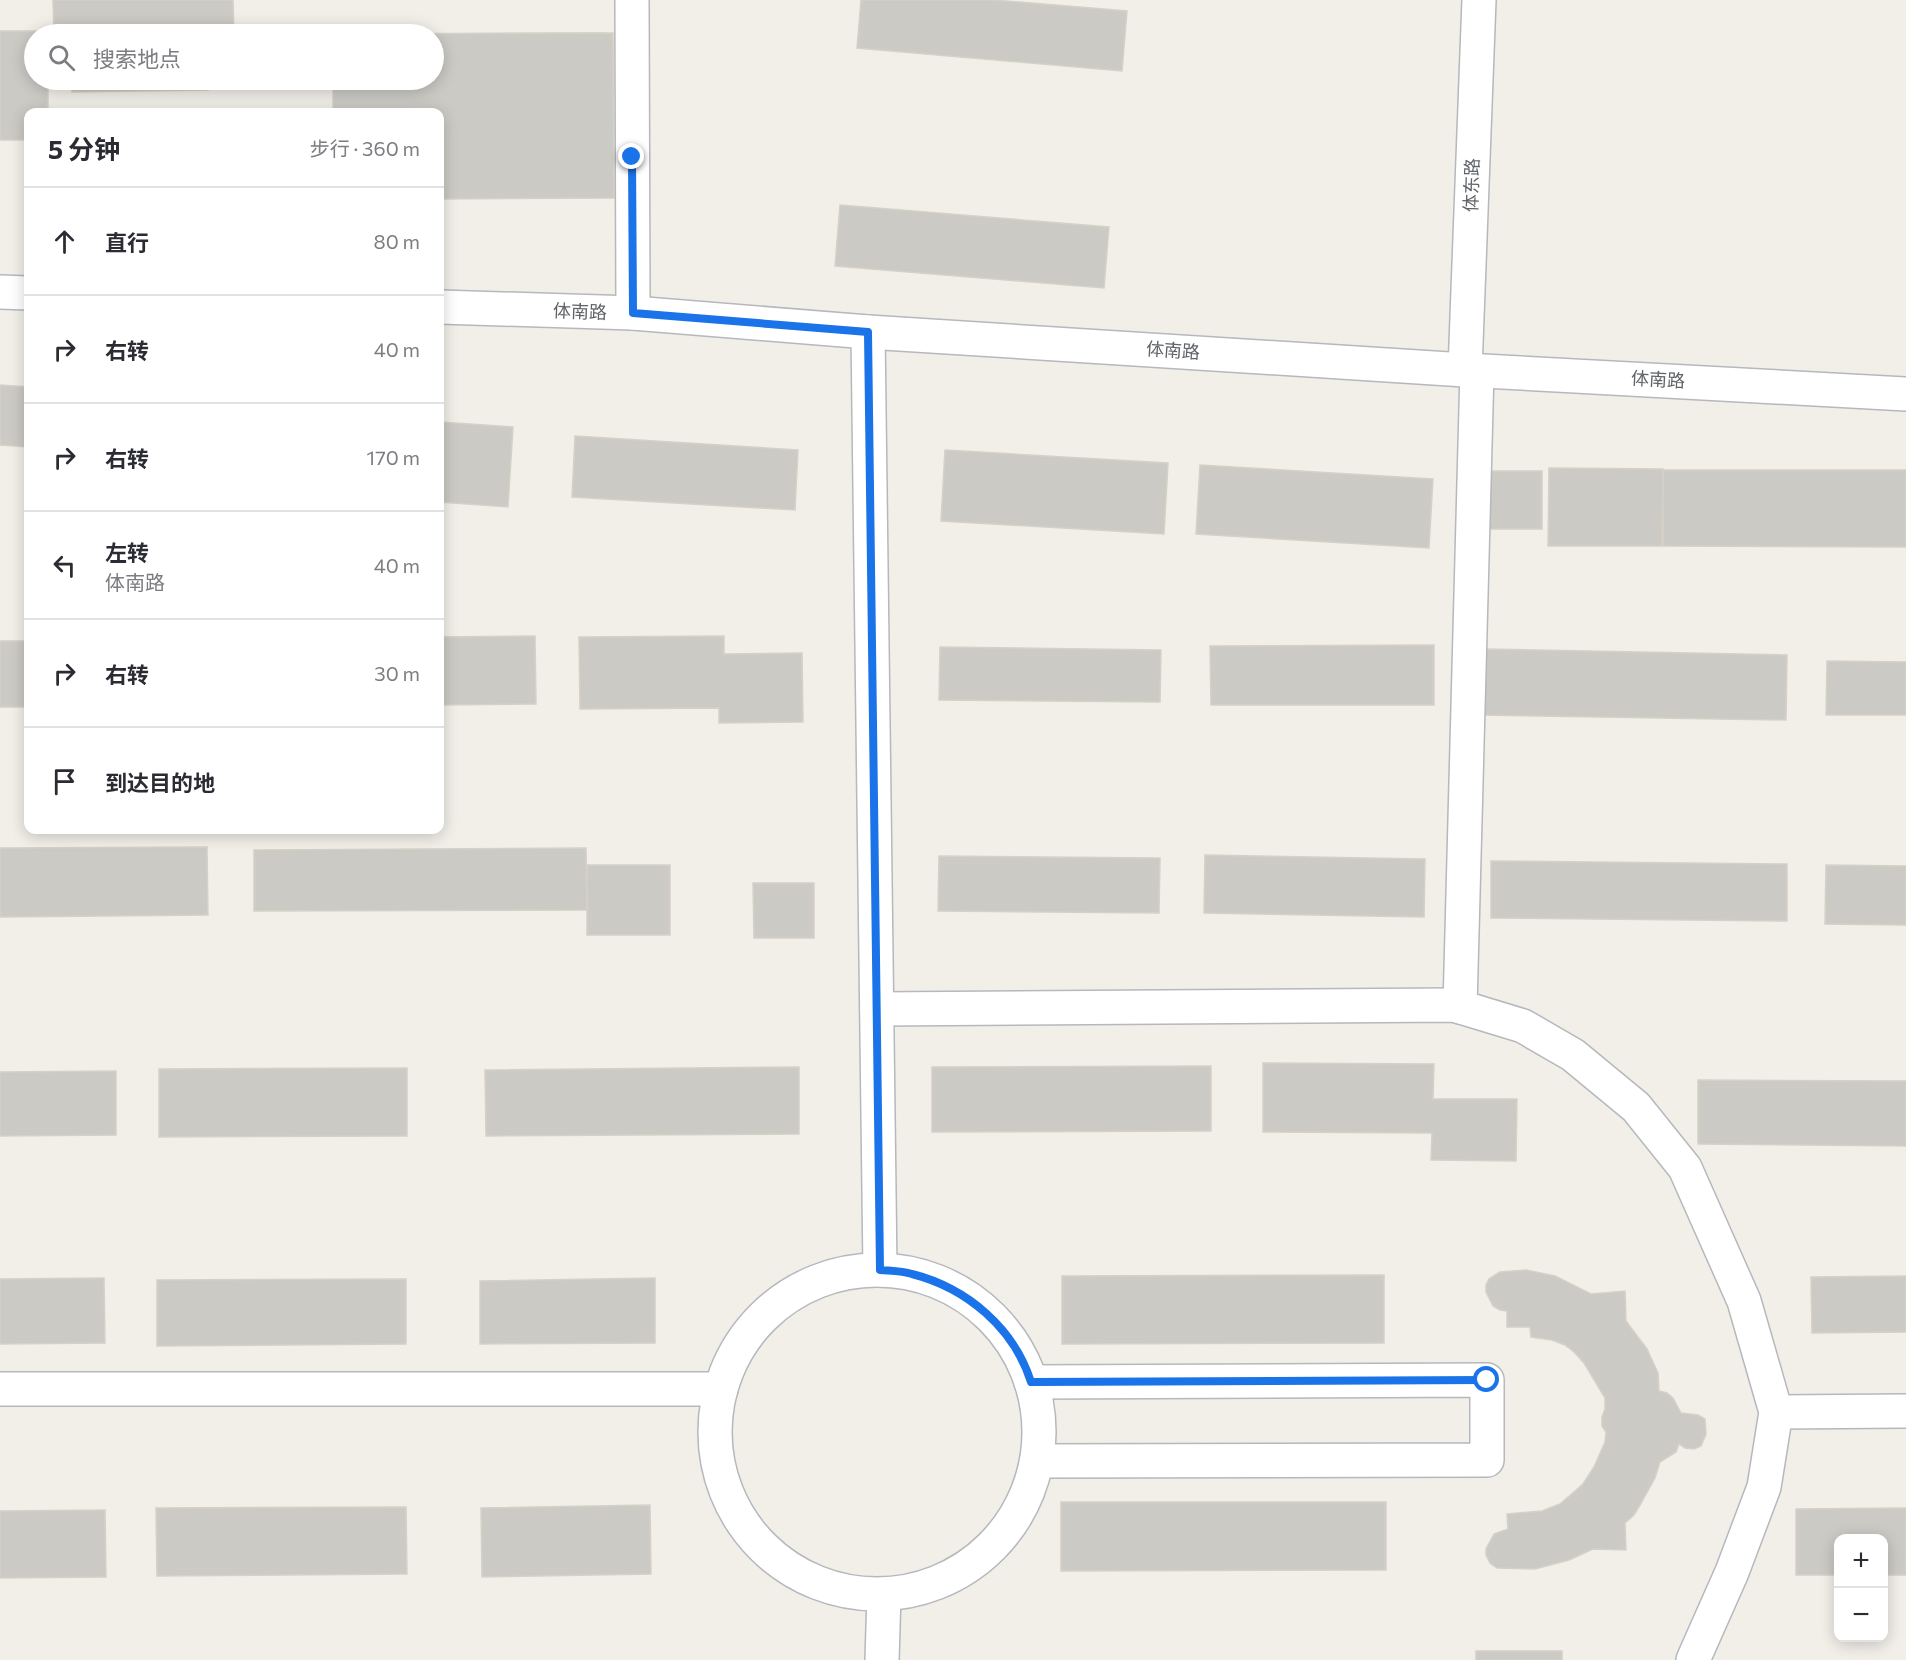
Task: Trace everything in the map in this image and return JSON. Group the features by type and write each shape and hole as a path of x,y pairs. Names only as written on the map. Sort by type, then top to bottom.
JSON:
{"street":[{"path":"632,0 633,313"},
{"name":"体东路","path":"1460,1007 1479,0"},
{"path":"0,292 24,293"},
{"name":"体南路","path":"444,307 633,313 868,332 1471,370 1906,394"},
{"path":"868,332 880,1270"},
{"path":"878,1009 1454,1005 1522,1026 1573,1054 1636,1107 1685,1168 1744,1301 1776,1412 1764,1487 1732,1572 1693,1660"},
{"path":"880,1270 911,1274 941,1283 968,1298 992,1318 1012,1342 1027,1370 1036,1399 1040,1430 1037,1461 1028,1491 1014,1519 995,1543 972,1564 945,1579 915,1590 884,1594 852,1592 820,1583 791,1569 765,1550 744,1525 728,1497 718,1466 715,1434 718,1402 727,1371 742,1342 762,1317 788,1297 816,1282 848,1273 880,1270"},
{"path":"1031,1382 1487,1380 1487,1460 1037,1461"},
{"path":"0,1389 722,1389"},
{"path":"1776,1412 1906,1411"},
{"path":"882,1660 884,1594"}],"building":[{"path":"53,0 233,0 234,24 54,24"},
{"path":"861,0 994,0 1127,11 1122,71 857,48"},
{"path":"0,31 24,31 24,90 48,90 48,108 24,108 24,140 0,140"},
{"path":"605,33 605,99 579,99 579,131 444,132 444,108 426,108 426,90 444,90 444,34"},
{"path":"613,33 614,198 444,199 444,108 333,108 333,90 444,90 444,34"},
{"path":"72,90 208,90 72,92"},
{"path":"840,205 1109,227 1104,288 835,266"},
{"path":"0,385 24,387 24,447 0,445"},
{"path":"444,422 513,427 508,507 444,502"},
{"path":"575,436 798,450 795,510 572,497"},
{"path":"945,450 1168,463 1164,534 941,521"},
{"path":"1200,465 1433,479 1429,548 1196,534"},
{"path":"1549,468 1663,469 1662,546 1548,546"},
{"path":"1663,470 1906,470 1906,547 1663,546"},
{"path":"1483,471 1542,471 1542,529 1483,529"},
{"path":"535,636 536,704 444,705 444,637"},
{"path":"724,636 724,654 802,653 803,722 719,723 719,708 580,709 579,637"},
{"path":"0,641 24,641 24,707 0,707"},
{"path":"1434,645 1434,705 1211,705 1210,646"},
{"path":"940,647 1161,650 1160,702 939,700"},
{"path":"1483,649 1787,655 1786,720 1482,715"},
{"path":"1827,661 1906,662 1906,715 1826,715"},
{"path":"207,847 208,915 0,917 0,848"},
{"path":"586,848 587,910 254,911 254,850"},
{"path":"1205,855 1425,859 1424,917 1204,913"},
{"path":"939,856 1160,858 1159,913 938,911"},
{"path":"1491,861 1787,864 1787,921 1491,918"},
{"path":"587,865 670,865 670,935 587,935"},
{"path":"1826,865 1906,866 1906,925 1825,924"},
{"path":"753,883 814,883 814,938 754,938"},
{"path":"1263,1063 1434,1064 1433,1099 1517,1099 1516,1161 1431,1160 1432,1133 1263,1132"},
{"path":"1211,1066 1211,1131 932,1132 932,1067"},
{"path":"799,1067 799,1134 486,1136 485,1070"},
{"path":"407,1068 407,1136 159,1137 159,1069"},
{"path":"116,1071 116,1135 0,1136 0,1072"},
{"path":"1698,1080 1906,1081 1906,1146 1698,1144"},
{"path":"1526,1270 1555,1276 1591,1294 1625,1291 1626,1321 1647,1349 1658,1373 1659,1391 1673,1398 1681,1413 1698,1415 1705,1419 1706,1434 1701,1446 1694,1449 1685,1448 1679,1444 1676,1452 1660,1462 1655,1478 1640,1505 1625,1523 1626,1550 1593,1549 1569,1560 1535,1569 1497,1568 1490,1563 1486,1549 1494,1534 1508,1529 1507,1514 1542,1511 1560,1504 1583,1484 1594,1467 1605,1442 1606,1432 1602,1426 1605,1398 1584,1363 1565,1345 1552,1340 1531,1337 1530,1327 1507,1327 1507,1311 1493,1306 1486,1292 1489,1279 1500,1272"},
{"path":"1384,1275 1384,1343 1062,1344 1062,1276"},
{"path":"1906,1276 1906,1332 1812,1333 1811,1277"},
{"path":"104,1278 105,1343 0,1344 0,1279"},
{"path":"655,1278 655,1343 480,1344 480,1281"},
{"path":"406,1279 406,1344 157,1346 157,1280"},
{"path":"1061,1502 1386,1502 1386,1570 1061,1571"},
{"path":"650,1505 651,1574 482,1577 481,1508"},
{"path":"406,1507 407,1574 157,1576 156,1508"},
{"path":"1906,1508 1906,1575 1888,1575 1888,1534 1834,1534 1834,1575 1796,1575 1796,1509"},
{"path":"105,1510 106,1577 0,1578 0,1511"},
{"path":"1476,1651 1562,1651 1562,1660 1476,1660"}],"route":[{"path":"632,157 633,313 868,332 880,1270 911,1274 941,1283 968,1298 992,1318 1012,1342 1031,1382 1487,1380"}]}
